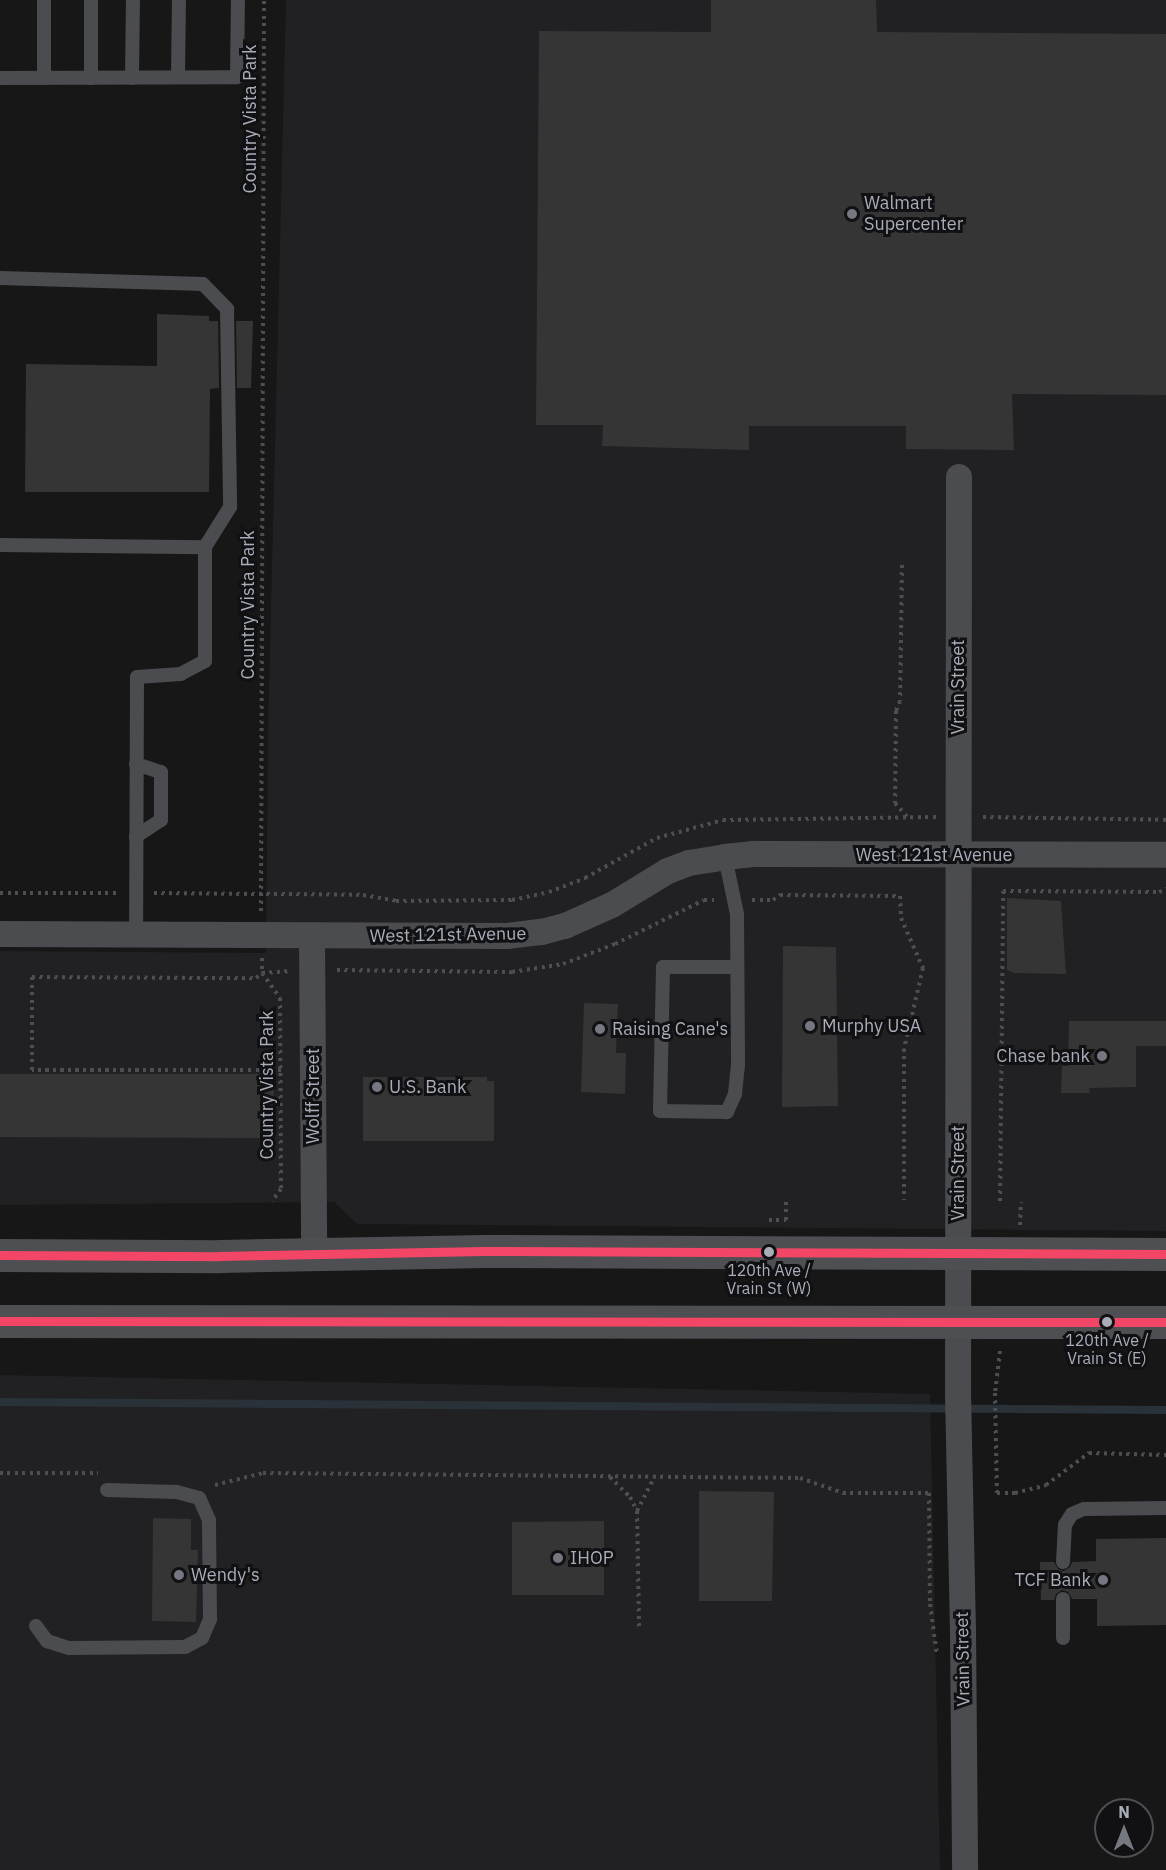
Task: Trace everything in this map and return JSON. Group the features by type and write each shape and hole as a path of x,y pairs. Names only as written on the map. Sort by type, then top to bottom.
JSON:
{"main road":[{"path":"0,1255 307,1255 485,1251 1166,1254"},
{"path":"0,1273 250,1275 307,1255"},
{"path":"0,1321 1166,1322"}],"street":[{"name":"Vrain Street","path":"959,477 958,1439 963,1630 965,1870"},
{"name":"West 121st Avenue","path":"0,934 507,936 542,932 586,918 675,868 689,862 725,857 756,854 1166,855"},
{"name":"Wolff Street","path":"307,1255 312,937"}],"lane":[{"path":"44,0 44,78"},
{"path":"91,0 91,78"},
{"path":"132,78 133,0"},
{"path":"178,77 179,0"},
{"path":"0,78 237,77 238,0"},
{"path":"0,278 203,284 227,309 230,507 205,547 205,661 181,674 137,677 136,935"},
{"path":"0,545 205,547"},
{"path":"136,764 161,772 161,820 136,836"},
{"path":"725,857 737,914 738,1065 735,1094 727,1112 660,1111 663,967 737,967"},
{"path":"36,1626 47,1641 69,1648 184,1647 202,1638 210,1619 209,1520 199,1498 176,1492 107,1490"},
{"path":"1063,1562 1065,1525 1072,1514 1084,1509 1166,1508"},
{"path":"1064,1599 1064,1638"}],"path":[{"name":"Country Vista Park","path":"264,0 261,936 262,973 280,998 281,1070 281,1189 272,1201"},
{"path":"902,565 900,701 896,711 895,803 907,818"},
{"path":"0,893 363,895 396,901 512,900 549,892 585,878 657,838 723,820 958,817 1166,820"},
{"path":"1000,1201 1003,891 1159,892 1166,889"},
{"path":"281,1070 32,1070 32,977 256,978 262,973 312,970 512,972 563,964 615,944 704,900 772,900 780,895 900,896 901,918 923,968 904,1049 904,1200"},
{"path":"769,1220 786,1220 786,1200"},
{"path":"995,1394 997,1493 1015,1493 1046,1485 1089,1453 1166,1455"},
{"path":"0,1473 108,1473"},
{"path":"208,1483 218,1486 263,1473 800,1478 843,1493 928,1493 930,1604 937,1665"},
{"path":"609,1476 630,1497 637,1511 639,1628"},
{"path":"637,1511 654,1477"}],"shaded area":[{"path":"286,0 1166,0 1166,1231 357,1224 334,1202 0,1205 0,951 266,953 268,731"},
{"path":"0,1375 930,1394 940,1870 0,1870"}],"building":[{"name":"Walmart Supercenter","path":"711,0 876,0 877,32 1166,34 1166,395 1012,394 1014,450 906,449 906,426 749,426 749,450 602,446 603,425 536,425 539,31 711,32"},
{"path":"157,314 209,316 209,321 218,321 219,388 210,389 209,492 25,492 26,364 157,366"},
{"path":"236,321 253,321 251,388 237,388"},
{"path":"1007,898 1061,901 1066,974 1015,973 1007,970"},
{"path":"783,946 836,947 838,1106 782,1107"},
{"name":"Raising Cane's","path":"584,1003 618,1004 616,1053 626,1053 625,1094 581,1092"},
{"name":"Chase bank","path":"1069,1021 1166,1021 1166,1046 1136,1046 1136,1087 1089,1088 1090,1093 1061,1093 1062,1066 1068,1066"},
{"path":"0,1074 274,1074 273,1138 0,1137"},
{"path":"363,1077 487,1077 487,1081 494,1081 494,1141 363,1141"},
{"path":"699,1491 774,1492 772,1601 699,1601"},
{"name":"Wendy's","path":"153,1518 191,1519 191,1550 198,1550 196,1622 152,1621"},
{"name":"IHOP","path":"604,1521 604,1595 512,1595 512,1522"},
{"name":"TCF Bank","path":"1166,1538 1166,1625 1097,1626 1097,1599 1072,1599 1068,1592 1062,1590 1056,1594 1054,1600 1041,1600 1040,1562 1054,1562 1058,1569 1063,1571 1070,1567 1072,1562 1096,1561 1096,1539"}],"waterway":[{"path":"0,1402 1166,1410"}],"transit line":[{"path":"0,1255 220,1256 485,1251 1166,1254"},
{"path":"0,1321 1166,1322"}],"place":[{"name":"Walmart Supercenter","path":"852,214"},
{"name":"Murphy USA","path":"810,1026"},
{"name":"Raising Cane's","path":"600,1029"},
{"name":"Chase bank","path":"1102,1056"},
{"name":"U.S. Bank","path":"377,1087"},
{"name":"120th Ave / Vrain St (W)","path":"769,1252"},
{"name":"120th Ave / Vrain St (E)","path":"1107,1322"},
{"name":"IHOP","path":"558,1558"},
{"name":"Wendy's","path":"179,1575"},
{"name":"TCF Bank","path":"1103,1580"}]}
